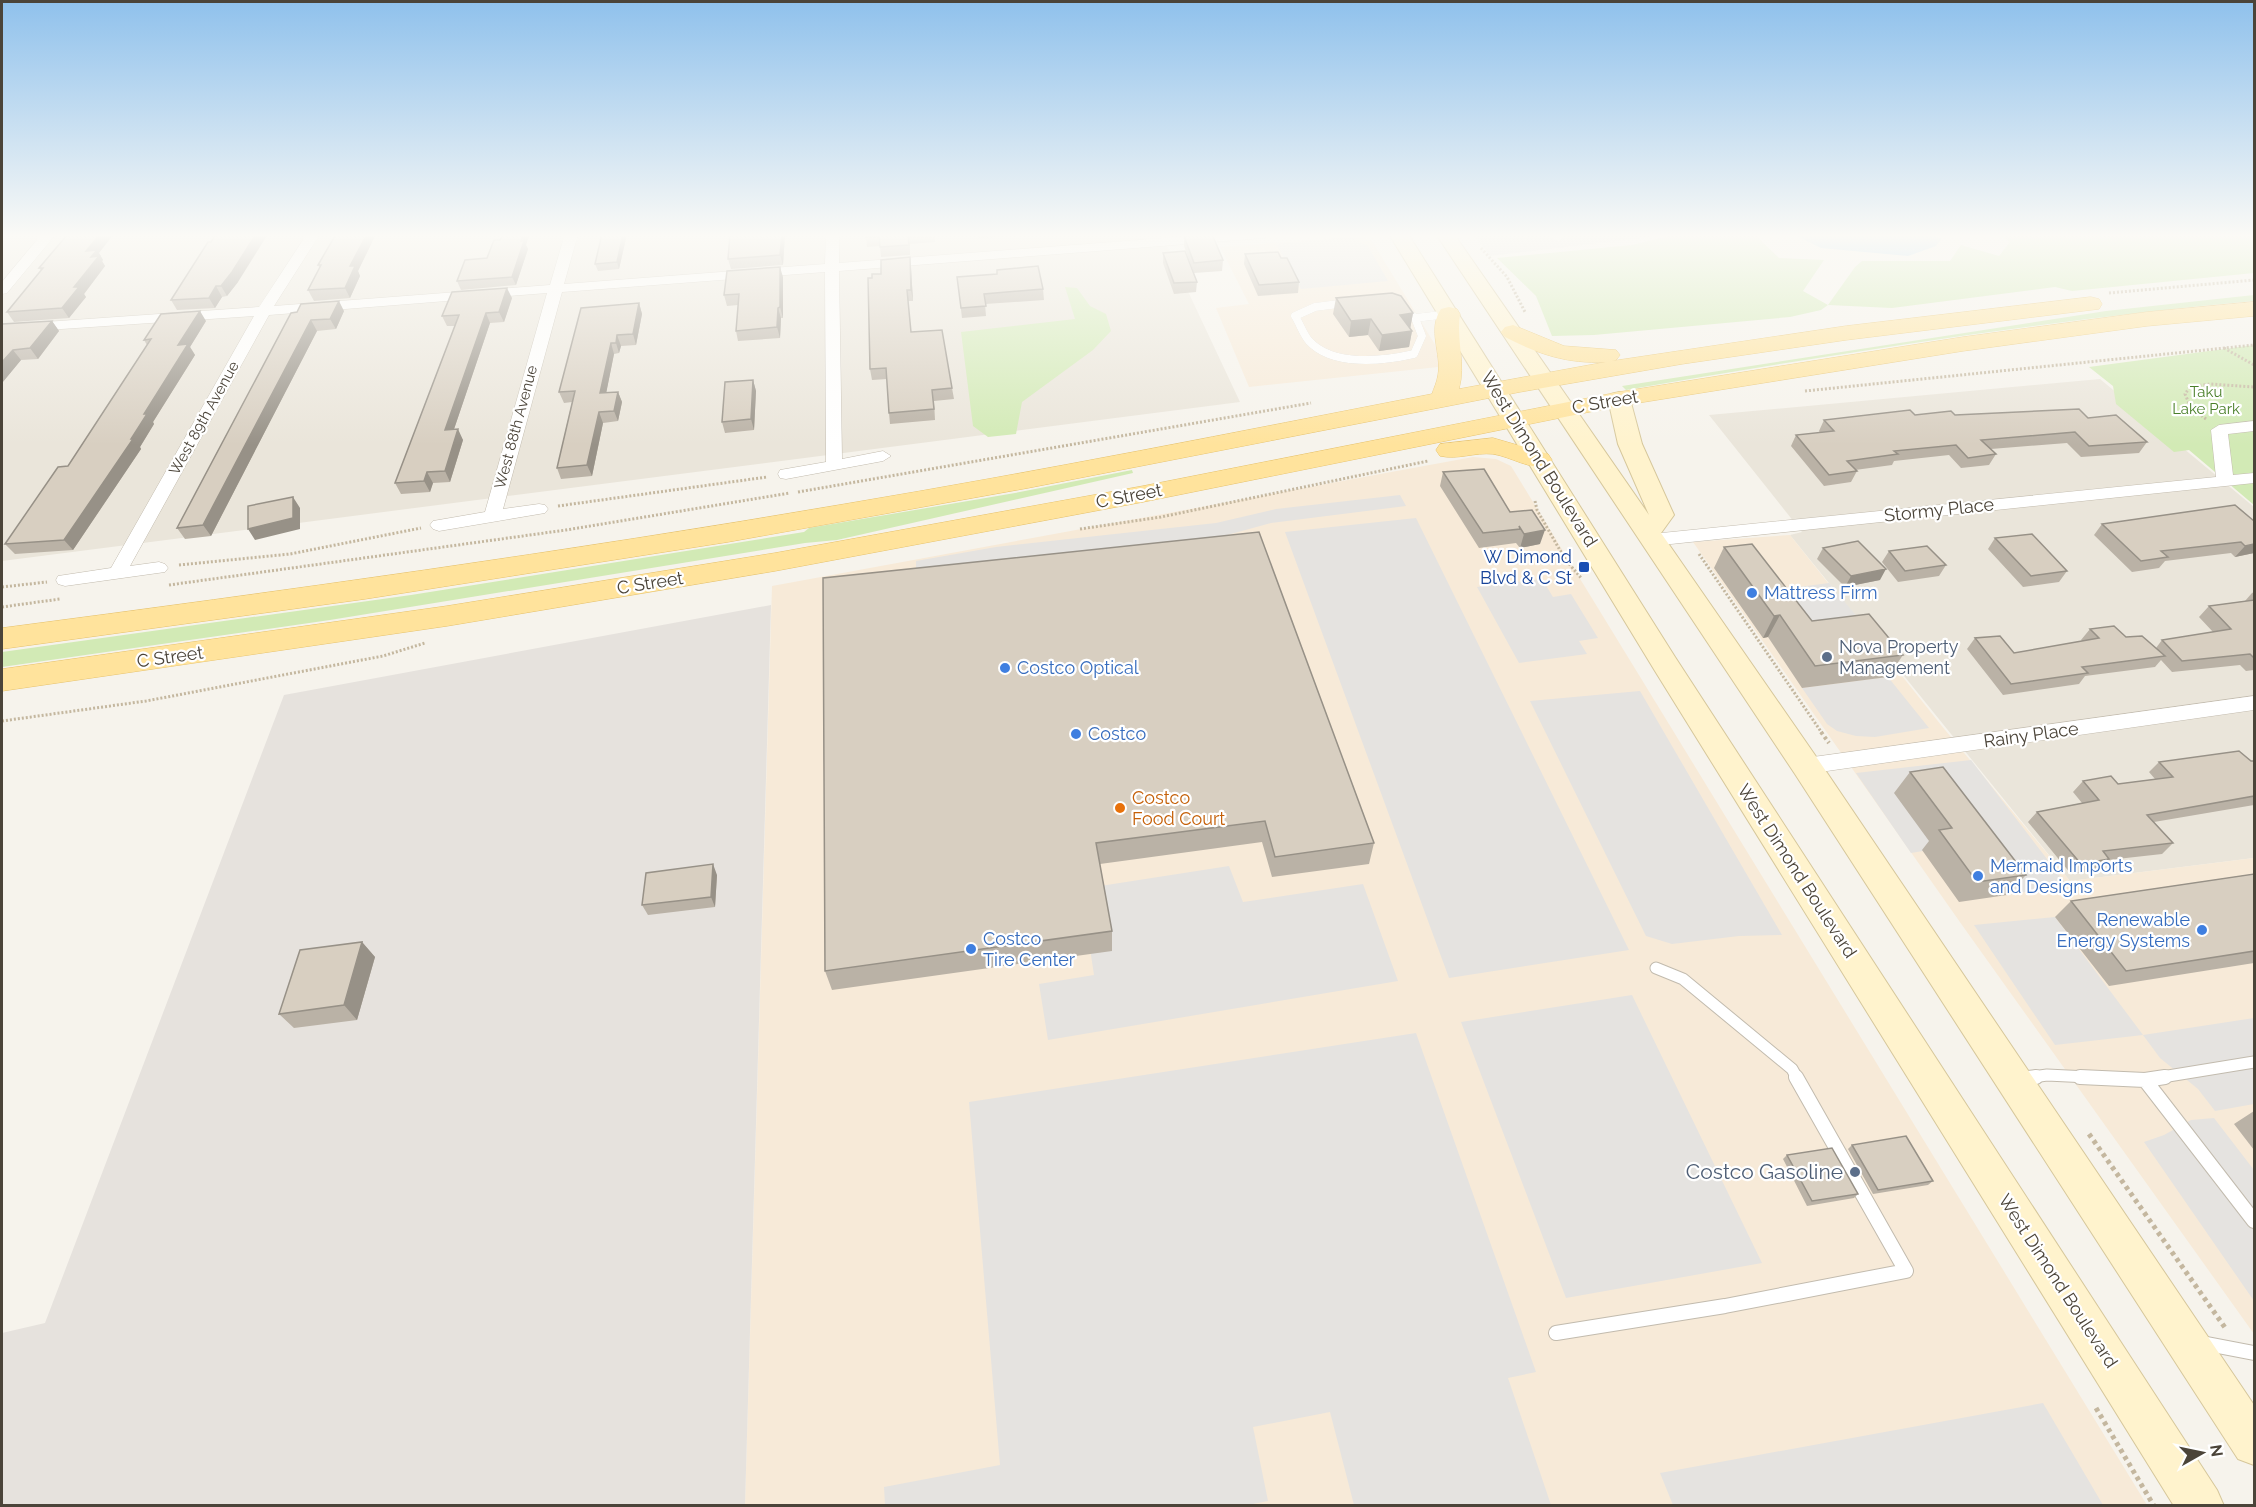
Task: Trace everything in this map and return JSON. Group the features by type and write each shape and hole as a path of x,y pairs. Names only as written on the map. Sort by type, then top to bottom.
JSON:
{"main road":[{"name":"West Dimond Boulevard","path":"1443,304 1665,664 2201,1506"},
{"path":"1504,304 1520,324 1552,352 1581,356 1663,349 1850,323 1922,324"},
{"name":"C Street","path":"2,639 341,593 789,522 1124,463 1443,399 1743,348 2095,304"},
{"name":"C Street","path":"2,680 447,616 880,543 1143,494 1619,399 1986,341 2254,309"},
{"path":"1443,399 1451,374 1446,332 1449,314"},
{"path":"1520,324 1546,381 1565,410 1806,766 2254,1443"},
{"path":"1619,399 1623,423 1632,449 1662,515 1650,537"},
{"path":"880,543 1050,527 1220,498 1431,453 1470,447 1493,446 1539,460"}],"street":[{"name":"West 89th Avenue","path":"117,573 268,304"},
{"path":"2,329 348,304"},
{"name":"West 88th Avenue","path":"492,517 550,304"},
{"path":"832,304 834,464"},
{"path":"2225,482 2219,430 2254,426"},
{"path":"786,474 883,456"},
{"name":"Stormy Place","path":"1650,537 2254,478"},
{"path":"439,525 539,508"},
{"path":"67,589 117,573 158,577"},
{"name":"Rainy Place","path":"1806,766 2254,703"}],"lane":[{"path":"1336,304 1315,307 1296,316 1310,342 1328,353 1368,359 1400,358 1414,354 1422,336 1415,318 1398,304"},
{"path":"1415,318 1449,314"},
{"path":"1556,1333 1725,1306 1906,1271 1792,1069 1683,979 1656,968"},
{"path":"2013,1080 2047,1075 2145,1080 2254,1062"},
{"path":"2145,1080 2254,1221"},
{"path":"2186,1340 2248,1352"}],"path":[{"path":"1519,304 1520,324"},
{"path":"1800,392 2254,345"},
{"path":"2224,348 2254,365"},
{"path":"2219,430 2192,408 2185,394 2190,387 2210,384 2254,387"},
{"path":"158,577 566,530 983,461 1315,402"},
{"path":"539,508 786,474"},
{"path":"158,577 439,525"},
{"path":"1700,555 1843,761"},
{"path":"2,587 67,589"},
{"path":"2,607 67,589"},
{"path":"2088,1133 2248,1352"}],"shaded area":[{"path":"2,304 1194,304 1240,402 2,561"},
{"path":"1246,304 1411,304 1448,366 1249,387 1216,308"},
{"path":"2100,379 2254,507 2254,858 2070,881 1790,535 1802,532 1709,415"},
{"path":"1473,457 1496,459 1511,466 2147,1505 745,1506 772,586"},
{"path":"1400,495 1406,506 1271,523 1220,537 916,571 916,561 996,547 1216,523 1276,509"},
{"path":"1416,518 1629,950 1449,978 1285,532"},
{"path":"1790,535 1941,725 2070,881 2254,858 2254,1334 1962,925 1693,542"},
{"path":"1542,579 1553,597 1571,594 1598,638 1579,641 1587,654 1519,663 1477,587"},
{"path":"1829,583 1863,624 1792,633 1762,592"},
{"path":"771,605 745,1505 2,1505 2,1333 45,1323 284,695"},
{"path":"1888,677 1929,728 1875,737 1856,736 1837,731 1827,724 1802,688"},
{"path":"1640,691 1782,935 1739,936 1672,944 1646,936 1530,701"},
{"path":"1971,760 2067,885 2007,895 1935,849 1911,853 1856,773"},
{"path":"1229,866 1243,902 1363,884 1398,981 1048,1040 1039,984 1094,975 1081,889"},
{"path":"2055,917 2143,1035 2055,1045 1974,925"},
{"path":"1632,995 1762,1263 1566,1298 1461,1022"},
{"path":"2254,1018 2254,1104 2215,1111 2198,1089 2160,1058 2143,1035"},
{"path":"1416,1033 1536,1372 1508,1378 1551,1505 1354,1505 1330,1412 1253,1427 1268,1501 1243,1506 885,1505 884,1487 1000,1465 969,1102"},
{"path":"2214,1118 2254,1170 2254,1301 2144,1142 2164,1135 2191,1120"},
{"path":"2043,1403 2103,1505 1673,1505 1660,1473"}],"green space":[{"path":"1070,304 1089,304 1106,314 1111,331 1093,350 1022,402 1016,434 988,437 973,426 961,332 1075,319"},
{"path":"1539,304 1828,305 1821,310 1790,317 1594,335 1552,336"},
{"path":"1921,304 1892,308 1828,305"},
{"path":"2168,304 2221,304 2018,328 1861,351 1626,390 1622,386 2106,311"},
{"name":"Taku Lake Park","path":"2254,345 2254,505 2189,450 2174,452 2116,404 2113,386 2089,367"},
{"path":"1132,470 1133,473 837,540 805,543 330,620 2,667 2,652 411,595 804,532 809,528 1015,493"}],"building":[{"path":"13,304 65,304 62,308 7,312"},
{"path":"301,304 337,304 330,319 311,320 203,525 177,528 291,313 297,312"},
{"path":"447,304 502,304 499,312 486,313 445,430 458,429 445,471 427,472 424,481 395,483 459,315 442,316"},
{"path":"639,304 633,334 617,335 616,343 611,343 600,393 618,392 614,411 599,412 587,465 557,468 575,391 559,392 581,308"},
{"path":"738,304 780,304 777,327 736,331"},
{"path":"869,304 908,304 911,332 942,330 952,388 932,390 934,409 889,413 886,368 870,369"},
{"path":"961,304 986,306 961,308"},
{"path":"1340,304 1407,304 1413,313 1400,315 1412,331 1382,335 1371,319 1351,321"},
{"path":"200,311 178,345 188,344 144,414 147,414 131,439 133,439 64,540 5,544 58,467 68,466 151,339 144,340 161,314"},
{"path":"52,321 30,348 13,350 2,362 2,324"},
{"path":"753,380 751,419 722,422 725,382"},
{"path":"2079,409 2088,418 2116,415 2147,442 2089,446 2075,432 1981,440 1996,454 1968,458 1956,445 1894,451 1898,454 1847,461 1857,471 1829,475 1796,435 1834,431 1824,420 1910,410 1915,415 1951,411 1955,415"},
{"path":"1484,469 1510,512 1532,510 1545,530 1524,534 1519,526 1520,529 1483,533 1443,472"},
{"path":"293,497 293,518 248,529 248,506"},
{"path":"2235,505 2254,521 2254,544 2245,546 2241,542 2161,551 2168,557 2141,561 2102,524"},
{"name":"Costco","path":"1259,532 1374,843 1275,857 1265,821 1096,843 1112,931 825,971 823,578"},
{"path":"2032,534 2067,571 2031,576 1995,538"},
{"path":"1858,541 1886,569 1851,576 1823,548"},
{"path":"1752,544 1812,621 1869,614 1903,655 1815,666 1780,615 1774,616 1724,547"},
{"path":"1927,546 1946,565 1905,571 1889,551"},
{"path":"2254,600 2254,658 2250,654 2182,661 2162,640 2231,629 2209,606"},
{"path":"2114,626 2126,637 2142,636 2165,656 2082,667 2088,673 2011,684 1975,638 2000,636 2014,653 2099,638 2090,629"},
{"path":"2239,751 2254,761 2254,796 2147,815 2173,843 2103,851 2109,859 2081,864 2037,812 2099,800 2083,781 2111,776 2118,784 2173,777 2159,762"},
{"path":"1943,767 2026,875 1977,882 1939,830 1952,828 1910,772"},
{"path":"713,864 711,897 642,905 646,873"},
{"path":"2254,874 2254,951 2126,971 2071,901"},
{"path":"362,942 344,1005 279,1014 300,950"},
{"path":"1906,1136 1933,1181 1878,1190 1852,1145"},
{"path":"1832,1148 1858,1194 1812,1201 1787,1155"}],"place":[{"name":"W Dimond Blvd & C St","path":"1584,567"},
{"name":"Mattress Firm","path":"1752,593"},
{"name":"Nova Property Management","path":"1827,657"},
{"name":"Costco Optical","path":"1005,668"},
{"name":"Costco","path":"1076,734"},
{"name":"Costco Food Court","path":"1120,808"},
{"name":"Mermaid Imports and Designs","path":"1978,876"},
{"name":"Renewable Energy Systems","path":"2202,930"},
{"name":"Costco Tire Center","path":"971,949"},
{"name":"Costco Gasoline","path":"1855,1172"}]}
